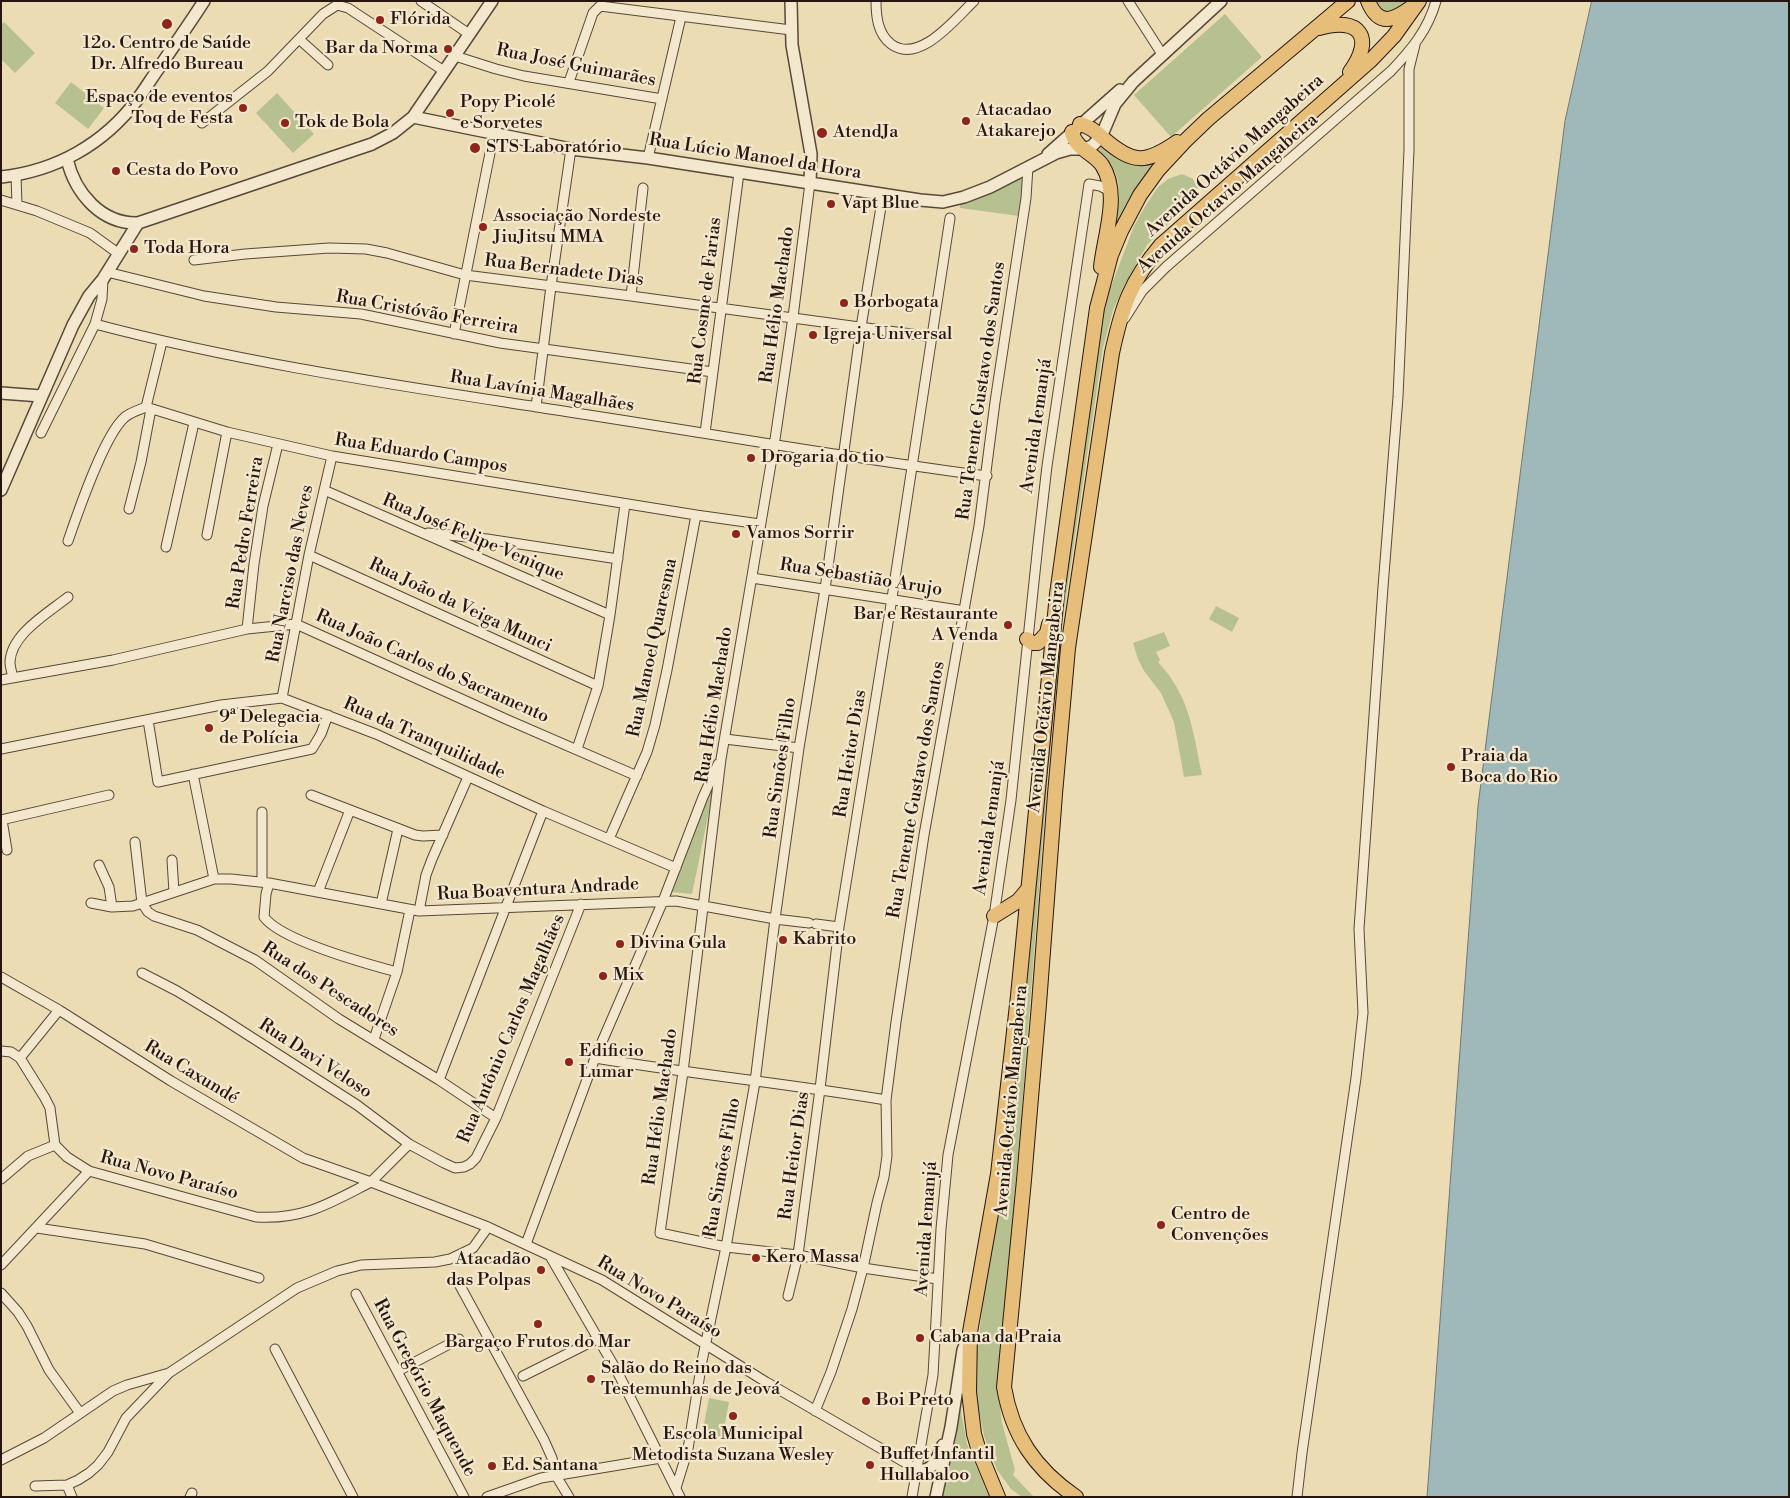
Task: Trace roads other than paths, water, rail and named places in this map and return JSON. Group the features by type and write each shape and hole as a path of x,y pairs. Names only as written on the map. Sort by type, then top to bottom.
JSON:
{"main road":[{"name":"Avenida Octávio Mangabeira","path":"998,1497 979,1451 972,1419 969,1392 970,1332 998,1174 1057,594 1097,308 1111,255 1121,231 1140,195 1170,157 1208,119 1348,1"},
{"path":"1368,1 1376,14 1388,20 1400,15 1418,2"},
{"name":"Avenida Octávio Mangabeira","path":"1076,1497 1046,1474 1023,1443 1007,1407 1004,1387 1024,1180 1068,648 1112,353 1118,324 1129,292 1138,274 1161,245 1337,91 1383,48 1405,22 1418,2"},
{"path":"1316,28 1337,23 1345,24 1356,30 1360,35 1363,49 1360,58 1337,91"},
{"path":"1097,308 1102,260 1111,206 1110,191 1106,173 1101,165 1074,140 1076,128 1091,128 1124,155 1142,158 1159,153 1208,119"},
{"path":"1027,639 1032,643 1038,642 1047,633 1052,606 1057,594"},
{"path":"994,916 1018,901 1028,889"}],"street":[{"path":"1,177 49,166 67,159 96,141 112,128 136,100 204,1"},
{"path":"421,1 469,34"},
{"path":"67,159 69,170 79,189 95,208 114,220 138,223 372,144 393,133 413,117 492,1"},
{"path":"791,1 794,63 811,154 810,183"},
{"path":"876,1 878,23 882,35 899,49 910,50 922,46 935,38 969,3"},
{"path":"1128,1 1162,54"},
{"path":"1039,161 1064,150 1084,149 1092,146 1101,137 1115,104 1133,82 1221,1"},
{"name":"Avenida Octavio Mangabeira","path":"1112,353 1124,321 1142,291 1376,84 1415,45 1432,15 1436,1"},
{"path":"202,123 268,71 330,9 340,5 348,8 444,71"},
{"path":"569,82 593,13 598,7 606,6 791,30"},
{"path":"648,158 681,17"},
{"path":"298,39 328,65"},
{"path":"1297,1497 1304,1434 1356,1078 1363,1013 1359,953 1360,910 1398,397 1409,150 1409,69 1415,45"},
{"name":"Rua José Guimarães","path":"455,56 524,76 662,99"},
{"path":"1039,161 1118,91 1133,82"},
{"name":"Rua Lúcio Manoel da Hora","path":"413,117 571,149 648,158 932,202 952,201 990,187 1039,161"},
{"path":"536,407 571,149"},
{"path":"454,334 490,153"},
{"name":"Rua Tenente Gustavo dos Santos","path":"815,1411 842,1341 863,1268 886,1163 886,1100 896,1022 924,835 965,611 986,476 995,402 1026,198 1028,167"},
{"name":"Rua Cosme de Farias","path":"705,433 739,173"},
{"path":"16,175 17,205"},
{"name":"Rua Hélio Machado","path":"726,1247 660,1233 683,1072 721,759 774,446 810,183"},
{"name":"Avenida Iemanjá","path":"912,1497 918,1470 932,1375 943,1193 948,1155 994,916 1013,784 1027,639 1048,466 1090,184 1110,191"},
{"path":"631,296 644,188"},
{"name":"Rua Simões Filho","path":"678,1492 688,1449 705,1344 726,1247 755,1082 775,919 825,589 861,327 883,195"},
{"path":"1,200 90,232 119,254"},
{"name":"Rua Heitor Dias","path":"788,1296 798,1255 839,927 933,337 950,218"},
{"path":"1,490 80,310 138,223"},
{"name":"Rua Bernadete Dias","path":"194,260 349,248 387,253 465,275 933,337"},
{"path":"41,433 95,324 102,299 105,275"},
{"name":"Rua Cristóvão Ferreira","path":"105,275 204,296 276,307 361,314 454,334 543,350 713,372"},
{"name":"Rua Lavínia Magalhães","path":"95,324 162,342 363,380 705,433 774,446 986,476"},
{"path":"129,509 142,462 148,408 162,342"},
{"path":"1,393 41,396"},
{"path":"68,541 98,464 115,430 120,422 130,414 148,408"},
{"name":"Rua Eduardo Campos","path":"148,408 227,432 332,456 696,516 760,524"},
{"path":"166,547 194,423"},
{"path":"208,535 227,432"},
{"name":"Rua Pedro Ferreira","path":"247,629 263,506 278,444"},
{"name":"Rua Narciso das Neves","path":"282,698 309,555 332,456"},
{"name":"Rua José Felipe Venique","path":"324,490 610,615"},
{"path":"577,750 598,686 625,504"},
{"name":"Rua Manoel Quaresma","path":"609,839 647,752 660,705 696,516"},
{"path":"420,532 488,539 618,559"},
{"name":"Rua João da Veiga Munci","path":"309,555 598,686"},
{"name":"Rua Sebastião Arujo","path":"752,578 892,598 965,611"},
{"path":"12,678 10,662 12,652 18,641 38,619 68,597"},
{"name":"Rua João Carlos do Sacramento","path":"1,680 113,660 247,629 296,624 637,776"},
{"name":"Rua da Tranquilidade","path":"1,749 221,705 282,698 328,714 376,734 544,811 676,868"},
{"path":"148,720 158,782 312,748 321,734 328,714"},
{"path":"725,739 800,748"},
{"path":"526,1244 595,1058 663,900 703,797 721,759"},
{"path":"193,774 214,879"},
{"path":"374,1039 397,972 426,875 468,777"},
{"path":"311,795 398,829 423,836 443,835"},
{"path":"7,850 2,820 109,796"},
{"path":"318,892 350,810"},
{"path":"439,1080 544,811"},
{"path":"262,812 266,882 264,917 274,927 343,956 397,972"},
{"path":"381,904 398,829"},
{"path":"135,842 142,903"},
{"path":"172,860 174,892"},
{"path":"99,864 109,887 112,907"},
{"name":"Rua Boaventura Andrade","path":"91,903 112,907 133,906 214,879 231,879 266,882 414,911 506,909 663,900 702,905 775,919 839,927"},
{"name":"Rua dos Pescadores","path":"142,903 148,912 154,916 197,930 255,960 339,1019 374,1039 496,1118"},
{"name":"Rua Antônio Carlos Magalhães","path":"470,1164 481,1149 496,1118 581,904"},
{"name":"Rua Davi Veloso","path":"142,972 212,1012 357,1105 409,1144 437,1160 456,1168 470,1164"},
{"name":"Rua Caxundé","path":"1,977 59,1010 171,1081 303,1158 371,1182"},
{"path":"20,1058 59,1010"},
{"path":"1,1052 11,1052 20,1058 45,1098 50,1108 55,1145 28,1156 1,1179"},
{"path":"595,1058 886,1100"},
{"name":"Rua Novo Paraíso","path":"55,1145 66,1157 89,1171 256,1217 277,1218 297,1215 320,1207 371,1182 409,1144"},
{"path":"1,1265 89,1171"},
{"name":"Rua Novo Paraíso","path":"371,1182 488,1227 602,1280 815,1411 918,1470"},
{"path":"35,1486 67,1485 78,1480 98,1465 108,1452 126,1418 169,1373 277,1299 316,1279 361,1265 435,1262 450,1259 473,1248 488,1227"},
{"path":"37,1228 145,1244 259,1278"},
{"path":"726,1247 798,1255 863,1268 938,1279"},
{"path":"550,1256 599,1338 678,1492"},
{"path":"458,1282 544,1440 552,1458 556,1474 569,1497"},
{"path":"1,1293 18,1312 49,1370 80,1413"},
{"name":"Rua Gregório Maquende","path":"356,1294 464,1497"},
{"path":"936,1497 951,1428 964,1350 970,1332"},
{"path":"523,1376 599,1338"},
{"path":"398,1371 459,1339"},
{"path":"275,1349 353,1497"},
{"path":"1,1460 44,1438 113,1391 169,1373"},
{"path":"918,1470 927,1470 934,1464 951,1428"},
{"path":"487,1497 556,1474 662,1458"},
{"path":"67,1485 72,1497"}],"water":[{"path":"1592,1 1789,1 1789,1497 1427,1497 1478,806 1565,121"}],"place":[{"name":"Flórida","path":"380,20"},
{"name":"12o. Centro de Saúde Dr. Alfredo Bureau","path":"167,24"},
{"name":"Bar da Norma","path":"448,49"},
{"name":"Espaço de eventos Toq de Festa","path":"243,108"},
{"name":"Popy Picolé e Sorvetes","path":"450,113"},
{"name":"Atacadao Atakarejo","path":"966,121"},
{"name":"Tok de Bola","path":"285,123"},
{"name":"AtendJa","path":"822,133"},
{"name":"STS Laboratório","path":"475,148"},
{"name":"Cesta do Povo","path":"116,171"},
{"name":"Vapt Blue","path":"831,204"},
{"name":"Associação Nordeste JiuJitsu MMA","path":"483,227"},
{"name":"Toda Hora","path":"134,249"},
{"name":"Borbogata","path":"844,303"},
{"name":"Igreja Universal","path":"813,335"},
{"name":"Drogaria do tio","path":"751,458"},
{"name":"Vamos Sorrir","path":"736,534"},
{"name":"Bar e Restaurante A Venda","path":"1008,625"},
{"name":"9ª Delegacia de Polícia","path":"209,728"},
{"name":"Praia da Boca do Rio","path":"1451,767"},
{"name":"Kabrito","path":"783,940"},
{"name":"Divina Gula","path":"620,944"},
{"name":"Mix","path":"603,976"},
{"name":"Edificio Lumar","path":"569,1062"},
{"name":"Centro de Convenções","path":"1161,1225"},
{"name":"Kero Massa","path":"756,1258"},
{"name":"Atacadão das Polpas","path":"541,1270"},
{"name":"Bargaço Frutos do Mar","path":"538,1324"},
{"name":"Cabana da Praia","path":"920,1338"},
{"name":"Salão do Reino das Testemunhas de Jeová","path":"591,1379"},
{"name":"Boi Preto","path":"866,1401"},
{"name":"Escola Municipal Metodista Suzana Wesley","path":"733,1416"},
{"name":"Buffet Infantil Hullabaloo","path":"870,1465"},
{"name":"Ed. Santana","path":"492,1466"}]}
